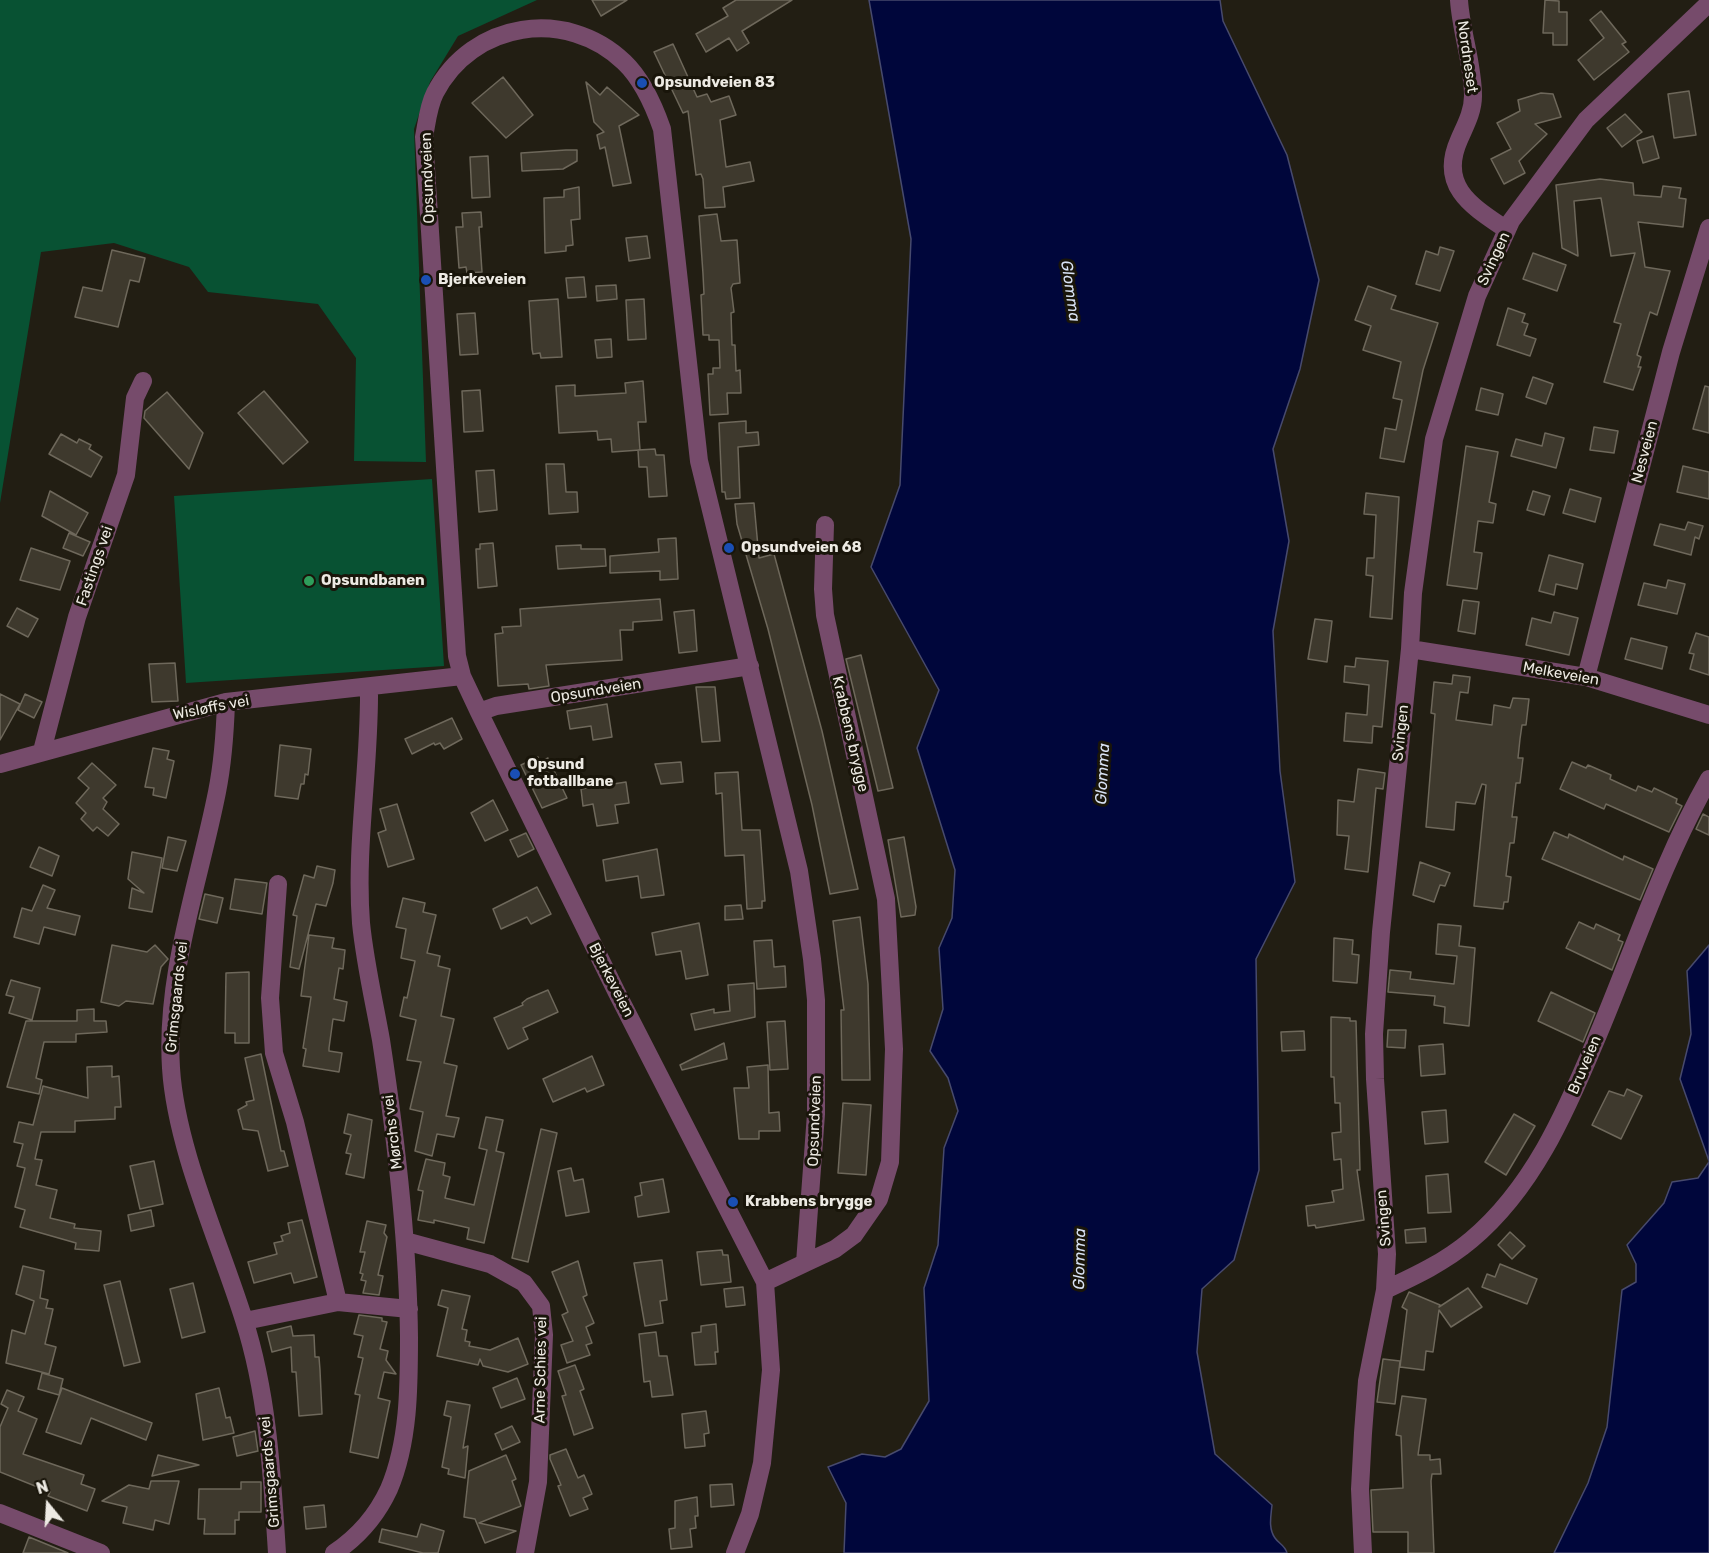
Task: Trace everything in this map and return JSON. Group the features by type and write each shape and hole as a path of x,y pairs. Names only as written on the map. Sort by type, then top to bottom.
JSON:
{"street":[{"name":"Nordneset","path":"1459,0 1473,97 1469,118 1454,155 1455,180 1467,202 1507,230"},
{"name":"Svingen","path":"1363,1553 1360,1489 1362,1433 1367,1381 1385,1290 1387,1254 1376,1101 1374,1034 1380,932 1420,534 1434,439 1477,296 1507,230 1523,204 1586,120 1705,14"},
{"name":"Opsundveien","path":"462,676 457,656 451,593 424,137 434,95 460,60 502,33 538,27 563,30 585,37 616,55 626,64 645,91 662,129 699,461 799,871 813,969 817,1041 816,1114 805,1263"},
{"name":"Nesveien","path":"1586,677 1671,352 1709,228"},
{"name":"Fastings vei","path":"42,751 77,617 126,475 135,398 143,381"},
{"name":"Krabbens brygge","path":"805,1263 835,1249 854,1235 879,1199 890,1162 894,1049 886,899 825,615 823,589 825,525"},
{"name":"Melkeveien","path":"1410,649 1586,677 1709,715"},
{"name":"Opsundveien","path":"479,712 496,706 750,666"},
{"name":"Wisløffs vei","path":"0,764 226,702 462,676"},
{"name":"Bjerkeveien","path":"462,676 617,993 765,1282"},
{"name":"Mørchs vei","path":"334,1553 358,1535 373,1516 389,1488 397,1464 409,1381 409,1309 405,1241 393,1117 361,923 360,847 369,728 369,688"},
{"name":"Grimsgaards vei","path":"226,702 224,750 217,792 181,947 169,1041 171,1071 183,1136 256,1363 267,1422 277,1553"},
{"name":"Bruveien","path":"1385,1290 1444,1260 1473,1239 1508,1203 1537,1163 1574,1094 1645,919 1709,779"},
{"path":"278,884 270,998 274,1053 295,1122 338,1302"},
{"name":"Arne Schies vei","path":"405,1241 490,1264 524,1283 541,1306 544,1335 538,1482 525,1553"},
{"path":"735,1553 750,1514 762,1463 771,1370 765,1282 805,1263"},
{"path":"244,1321 338,1302 409,1309"},
{"path":"0,1513 101,1553"}],"green space":[{"path":"0,0 537,0 458,36 430,82 414,129 426,462 354,461 356,358 318,304 208,292 189,267 114,243 41,252 0,503"},
{"name":"Opsundbanen","path":"432,479 444,666 186,683 174,496"}],"water":[{"name":"Glomma","path":"869,0 1220,0 1223,21 1287,155 1319,280 1300,369 1273,449 1289,541 1273,631 1280,771 1295,882 1256,959 1259,1170 1234,1260 1202,1289 1197,1352 1215,1454 1272,1505 1271,1530 1287,1553 844,1553 846,1503 828,1467 862,1454 885,1457 901,1449 929,1401 924,1288 938,1245 944,1148 958,1111 948,1078 930,1051 943,1009 939,948 952,918 955,870 917,748 939,690 871,567 900,485 911,239"},
{"path":"1709,945 1709,1161 1680,1079 1691,1034 1687,971"},
{"path":"1709,1162 1709,1553 1554,1553 1588,1483 1607,1427 1622,1290 1636,1282 1636,1264 1627,1245 1664,1203 1672,1182 1698,1178"}],"building":[{"path":"592,0 627,0 601,16"},
{"path":"736,0 792,0 742,31 749,43 737,51 729,38 706,52 696,34 728,16 723,8"},
{"path":"1545,0 1559,1 1559,12 1567,12 1567,45 1553,45 1553,33 1543,33"},
{"path":"1601,11 1626,42 1622,44 1629,52 1594,80 1578,60 1604,38 1590,20"},
{"path":"673,44 697,97 707,94 711,102 729,96 736,115 720,120 726,167 750,162 754,181 723,187 725,207 705,208 703,179 701,174 696,175 688,111 683,113 654,52"},
{"path":"503,77 533,115 506,138 472,103"},
{"path":"586,82 600,95 607,87 639,115 619,126 631,183 613,186 605,147 600,149 597,135 604,132 594,122"},
{"path":"1689,91 1696,135 1674,138 1668,94"},
{"path":"1541,93 1553,94 1561,117 1535,124 1547,134 1519,161 1525,173 1504,184 1491,159 1511,149 1497,123 1520,111 1518,100"},
{"path":"1625,114 1642,132 1622,147 1607,128"},
{"path":"1653,136 1659,158 1643,163 1637,141"},
{"path":"577,150 577,161 563,169 522,171 521,153"},
{"path":"488,156 490,197 472,198 470,157"},
{"path":"1600,179 1633,183 1634,195 1661,197 1663,186 1681,188 1679,198 1686,199 1683,227 1638,222 1645,267 1670,271 1657,315 1650,312 1637,355 1641,357 1638,367 1641,367 1633,390 1604,382 1621,324 1614,322 1635,253 1611,256 1601,198 1574,201 1578,256 1562,248 1556,185"},
{"path":"579,187 580,219 571,220 573,245 566,246 566,251 545,253 544,198 564,197 564,190"},
{"path":"481,212 482,227 479,227 482,272 467,273 466,267 459,268 456,227 463,227 462,213"},
{"path":"717,214 721,241 737,240 740,283 733,284 731,288 734,312 731,313 732,345 735,345 736,371 740,370 741,393 727,393 728,414 710,415 708,374 713,374 713,368 720,368 719,340 709,340 709,335 703,335 701,295 704,294 699,216"},
{"path":"647,236 650,258 629,261 626,238"},
{"path":"1440,247 1454,251 1440,291 1416,284 1426,251 1438,255"},
{"path":"112,250 145,258 139,282 130,280 118,327 75,317 83,287 102,291"},
{"path":"1533,253 1566,265 1557,291 1523,279"},
{"path":"584,277 586,297 568,298 566,278"},
{"path":"616,285 617,299 597,301 596,286"},
{"path":"1368,286 1396,296 1391,309 1438,323 1423,370 1404,462 1380,458 1385,428 1396,430 1402,400 1393,398 1401,362 1363,350 1371,326 1355,320"},
{"path":"558,299 562,357 541,358 540,353 533,354 529,301"},
{"path":"644,299 646,339 628,340 626,300"},
{"path":"1508,308 1525,314 1522,322 1528,324 1524,335 1536,339 1530,356 1497,345"},
{"path":"475,313 478,354 460,355 457,314"},
{"path":"611,339 612,357 597,358 595,340"},
{"path":"1533,377 1553,384 1546,404 1526,397"},
{"path":"643,381 646,422 638,422 640,450 612,452 611,439 598,440 597,431 559,433 556,386 575,385 575,396 626,393 625,383"},
{"path":"1705,386 1709,387 1709,433 1693,429"},
{"path":"1481,388 1503,394 1498,415 1476,410"},
{"path":"480,390 483,431 464,432 462,391"},
{"path":"264,391 308,442 283,464 238,413"},
{"path":"167,392 203,433 189,469 144,418 145,411"},
{"path":"746,421 746,433 758,432 759,445 738,447 740,498 726,499 725,492 722,492 719,423"},
{"path":"1594,427 1618,431 1614,453 1590,450"},
{"path":"1545,433 1564,438 1556,468 1511,456 1516,439 1542,446"},
{"path":"61,434 77,443 79,439 91,445 89,449 102,457 91,477 49,454"},
{"path":"1466,446 1498,452 1489,502 1496,504 1493,523 1478,521 1474,552 1482,553 1477,589 1447,585"},
{"path":"655,449 656,455 664,455 667,496 649,497 647,467 639,467 638,450"},
{"path":"546,464 564,464 566,492 577,492 578,512 549,514"},
{"path":"1683,466 1709,472 1709,499 1677,492"},
{"path":"494,470 497,510 479,512 476,471"},
{"path":"1570,489 1601,498 1595,522 1563,513"},
{"path":"50,491 88,513 76,535 42,516"},
{"path":"1533,491 1550,496 1544,515 1527,510"},
{"path":"1366,493 1399,497 1392,619 1370,617 1373,576 1366,575 1367,558 1374,558 1376,515 1364,514"},
{"path":"754,503 759,558 774,554 822,731 858,889 830,894 812,805 768,629 737,524 735,504"},
{"path":"1688,522 1703,526 1699,539 1695,537 1691,555 1654,545 1660,524 1685,530"},
{"path":"69,533 90,542 83,556 63,548"},
{"path":"676,538 678,579 660,580 660,571 610,573 610,556 659,552 658,539"},
{"path":"493,543 497,586 478,588 476,549 480,549 480,544"},
{"path":"581,545 581,549 605,549 606,566 558,569 556,546"},
{"path":"31,548 70,561 60,590 20,580"},
{"path":"1549,555 1583,564 1577,589 1556,584 1554,595 1539,591"},
{"path":"1668,580 1685,584 1677,614 1638,605 1644,583 1666,588"},
{"path":"660,599 662,620 633,622 633,630 620,630 622,660 546,665 549,686 529,689 528,684 498,686 495,634 503,633 502,627 521,626 520,609"},
{"path":"1463,600 1479,602 1475,634 1458,631"},
{"path":"17,608 38,619 28,637 7,626"},
{"path":"694,610 697,651 679,653 674,612"},
{"path":"1554,612 1578,618 1569,655 1526,645 1532,618 1551,623"},
{"path":"1315,619 1332,621 1327,662 1308,659"},
{"path":"1696,633 1709,637 1709,675 1690,669 1694,654 1689,653"},
{"path":"1631,638 1667,647 1662,669 1625,659"},
{"path":"861,655 893,788 878,791 846,659"},
{"path":"1356,658 1388,661 1382,727 1373,726 1372,743 1344,741 1346,713 1367,715 1369,685 1344,682 1345,666 1355,667"},
{"path":"175,663 178,701 152,702 149,664"},
{"path":"1453,675 1470,677 1468,693 1460,692 1456,720 1492,725 1494,705 1510,708 1513,698 1529,699 1526,725 1522,725 1518,758 1523,758 1520,783 1516,783 1512,817 1517,817 1514,843 1510,843 1506,876 1511,877 1508,902 1504,902 1503,909 1474,906 1486,785 1482,784 1475,804 1456,802 1454,830 1426,827 1435,714 1431,713 1434,682 1452,684"},
{"path":"696,687 715,687 720,741 702,742"},
{"path":"0,694 20,704 0,740"},
{"path":"25,694 42,702 34,718 18,710"},
{"path":"607,704 612,737 593,740 591,726 570,729 567,711"},
{"path":"452,718 462,739 444,749 440,743 435,745 434,743 412,754 405,739"},
{"path":"280,745 311,749 308,775 305,774 298,799 275,796"},
{"path":"153,748 169,751 167,759 174,761 166,798 153,795 154,788 145,787"},
{"path":"538,757 540,762 548,758 567,798 542,808 521,765"},
{"path":"681,762 683,782 661,784 655,764"},
{"path":"1572,762 1586,768 1588,765 1611,775 1610,779 1636,791 1638,786 1652,792 1654,788 1677,799 1676,803 1682,806 1669,832 1606,804 1604,809 1560,789"},
{"path":"92,763 116,785 103,798 107,802 103,809 119,824 108,836 97,827 93,831 81,819 86,813 76,803 89,788 78,778"},
{"path":"1358,769 1385,773 1383,789 1376,788 1368,872 1345,869 1349,836 1337,835 1338,800 1354,802"},
{"path":"738,772 742,830 760,830 765,901 762,901 762,908 747,909 744,855 725,856 722,793 716,794 715,773"},
{"path":"626,782 629,803 615,805 618,823 597,826 593,804 583,806 581,789"},
{"path":"493,800 508,830 485,841 471,813"},
{"path":"397,804 414,859 388,867 378,833 386,830 380,809"},
{"path":"1703,814 1709,817 1709,835 1696,829"},
{"path":"1554,832 1568,838 1569,834 1623,860 1624,856 1653,869 1640,900 1542,859"},
{"path":"526,833 534,849 518,857 510,840"},
{"path":"168,837 186,841 177,871 162,868"},
{"path":"904,837 916,907 915,915 901,917 888,840"},
{"path":"39,847 59,856 52,876 30,867"},
{"path":"657,849 664,895 641,898 638,876 606,881 603,860"},
{"path":"132,852 162,858 152,912 129,908 132,888 144,893 128,879"},
{"path":"1420,862 1450,873 1445,886 1440,885 1434,902 1413,895"},
{"path":"317,866 335,870 333,883 326,906 316,904 299,969 290,967 297,916 293,915 304,875 314,878"},
{"path":"235,879 267,883 262,914 230,909"},
{"path":"43,885 55,890 47,908 80,916 75,935 44,927 39,944 14,937 22,908 32,911"},
{"path":"537,887 551,914 531,924 527,917 501,929 493,909"},
{"path":"205,894 223,898 217,923 199,919"},
{"path":"403,898 425,903 423,912 436,915 427,953 440,956 438,966 450,969 441,1016 454,1019 444,1063 457,1066 446,1116 459,1118 454,1137 437,1134 432,1156 415,1151 423,1112 410,1109 421,1062 407,1060 416,1020 400,1016 404,997 407,998 415,961 401,958 406,929 396,927"},
{"path":"741,905 743,919 725,920 725,906"},
{"path":"860,917 868,984 870,1080 842,1080 841,1010 844,1010 833,921"},
{"path":"1579,922 1594,929 1596,924 1620,935 1618,940 1623,942 1612,970 1566,948"},
{"path":"699,923 708,975 686,979 681,951 656,955 652,933"},
{"path":"1438,924 1461,926 1459,946 1475,948 1469,1026 1444,1023 1445,1007 1434,1005 1435,996 1388,992 1390,970 1411,972 1410,979 1454,984 1457,956 1436,954"},
{"path":"309,935 334,938 332,948 345,950 343,969 339,968 334,999 347,1002 344,1021 333,1019 329,1048 329,1051 342,1053 339,1072 303,1066 306,1049 303,1048 311,997 301,996"},
{"path":"1334,938 1353,940 1352,954 1359,955 1357,983 1333,981"},
{"path":"772,940 774,967 785,966 786,987 757,989 754,941"},
{"path":"112,945 147,952 155,945 168,959 161,967 153,1004 126,1001 119,1006 101,1002"},
{"path":"249,972 249,1043 235,1043 235,1033 225,1033 226,973"},
{"path":"11,980 40,988 32,1020 9,1013 14,997 6,995"},
{"path":"754,983 755,1017 695,1030 691,1014 714,1009 714,1013 730,1011 728,985"},
{"path":"548,990 558,1012 523,1028 528,1039 508,1049 494,1018 523,1005 522,1003 527,999"},
{"path":"1551,992 1595,1013 1583,1042 1538,1021"},
{"path":"94,1009 94,1021 106,1021 107,1032 76,1034 76,1042 44,1042 36,1078 42,1080 39,1094 7,1087 26,1021 77,1021 77,1010"},
{"path":"1331,1017 1350,1018 1350,1021 1356,1021 1360,1170 1357,1170 1364,1220 1316,1228 1315,1225 1308,1226 1306,1206 1334,1202 1332,1191 1343,1189 1341,1159 1334,1160 1332,1133 1341,1132 1340,1103 1335,1103 1334,1077 1331,1077"},
{"path":"785,1021 788,1069 770,1070 767,1022"},
{"path":"1388,1030 1406,1030 1405,1048 1387,1047"},
{"path":"1304,1031 1305,1050 1282,1051 1281,1032"},
{"path":"724,1043 727,1059 682,1070 680,1065"},
{"path":"1443,1044 1445,1074 1421,1076 1419,1046"},
{"path":"261,1054 281,1151 284,1151 288,1166 268,1171 258,1131 243,1129 238,1110 247,1105 246,1102 254,1100 245,1058"},
{"path":"592,1056 604,1085 587,1092 585,1088 553,1102 543,1079"},
{"path":"768,1065 769,1113 779,1112 780,1131 759,1131 759,1139 739,1139 734,1088 749,1088 747,1067"},
{"path":"112,1066 112,1077 119,1076 121,1107 115,1107 115,1119 75,1121 75,1132 41,1132 35,1159 42,1160 36,1185 57,1190 50,1218 75,1224 74,1228 101,1231 99,1251 75,1249 76,1243 20,1227 25,1210 15,1207 25,1168 17,1166 23,1144 14,1142 19,1122 33,1125 43,1086 88,1098 87,1067"},
{"path":"1627,1089 1642,1096 1621,1139 1592,1125 1609,1091 1624,1096"},
{"path":"843,1103 871,1105 866,1175 838,1173"},
{"path":"1446,1110 1448,1142 1425,1144 1422,1112"},
{"path":"348,1114 372,1120 364,1178 346,1174 351,1154 346,1153 351,1135 344,1133"},
{"path":"1514,1114 1535,1126 1506,1175 1485,1162"},
{"path":"486,1117 503,1120 496,1151 504,1153 484,1243 467,1239 469,1228 434,1220 434,1223 418,1220 423,1191 418,1190 426,1159 445,1163 443,1175 450,1177 445,1198 474,1205 487,1150 479,1148"},
{"path":"541,1129 557,1133 528,1262 512,1258"},
{"path":"154,1161 163,1204 140,1209 130,1166"},
{"path":"571,1168 574,1181 583,1179 589,1212 566,1216 558,1171"},
{"path":"1448,1174 1451,1212 1428,1213 1426,1176"},
{"path":"663,1179 669,1212 638,1217 635,1197 642,1195 640,1183"},
{"path":"151,1210 154,1226 131,1231 128,1215"},
{"path":"302,1220 317,1277 294,1283 291,1273 254,1283 248,1262 277,1254 274,1243 283,1241 281,1236 290,1233 288,1223"},
{"path":"367,1221 386,1225 384,1233 387,1237 378,1275 383,1276 379,1295 363,1293 366,1281 361,1280 363,1274 360,1273 365,1252 360,1252"},
{"path":"1425,1228 1426,1242 1406,1243 1405,1230"},
{"path":"1510,1232 1525,1246 1512,1259 1498,1245"},
{"path":"722,1250 723,1255 728,1255 731,1282 701,1285 697,1252"},
{"path":"662,1260 667,1300 660,1301 663,1323 645,1326 634,1263"},
{"path":"578,1261 587,1295 583,1297 594,1323 586,1327 592,1343 586,1345 590,1355 567,1363 561,1345 573,1341 562,1315 568,1312 552,1272"},
{"path":"1500,1264 1537,1279 1527,1304 1482,1287 1487,1274 1495,1277"},
{"path":"23,1266 44,1271 40,1298 48,1300 46,1308 53,1309 45,1344 56,1347 49,1374 6,1363 12,1330 25,1334 34,1301 16,1294"},
{"path":"120,1281 140,1362 124,1366 104,1285"},
{"path":"193,1283 205,1332 182,1338 170,1289"},
{"path":"743,1287 745,1305 726,1307 724,1289"},
{"path":"1468,1288 1482,1307 1451,1327 1439,1310 1433,1352 1426,1351 1424,1370 1400,1367 1407,1310 1402,1307 1409,1292 1440,1305 1439,1307"},
{"path":"442,1290 470,1296 462,1329 467,1330 465,1341 470,1342 469,1346 490,1350 518,1338 528,1364 508,1372 483,1366 480,1359 478,1365 437,1356 448,1308 438,1305"},
{"path":"359,1315 382,1318 382,1321 387,1322 380,1349 388,1351 386,1360 396,1374 384,1372 378,1398 390,1401 378,1458 350,1452 360,1395 355,1394 363,1358 358,1357 363,1336 354,1334"},
{"path":"716,1324 718,1352 715,1352 716,1364 695,1365 692,1333 701,1332 701,1326"},
{"path":"291,1326 293,1336 314,1335 315,1357 319,1357 322,1414 299,1416 296,1372 292,1372 291,1347 272,1352 267,1332"},
{"path":"656,1332 659,1356 667,1356 673,1395 652,1397 650,1381 644,1382 639,1334"},
{"path":"1383,1359 1400,1361 1395,1404 1377,1402"},
{"path":"575,1365 584,1389 580,1391 593,1428 574,1435 562,1396 566,1395 558,1371"},
{"path":"42,1373 63,1379 59,1395 38,1389"},
{"path":"517,1378 525,1399 501,1408 493,1388"},
{"path":"62,1388 152,1423 146,1440 91,1418 81,1444 46,1432"},
{"path":"219,1388 226,1418 230,1417 234,1433 203,1440 196,1394"},
{"path":"7,1390 24,1397 18,1411 37,1419 23,1454 84,1475 81,1484 95,1489 87,1511 48,1496 50,1492 0,1472 0,1427 8,1408 1,1404"},
{"path":"1402,1396 1426,1399 1418,1455 1430,1455 1430,1460 1440,1459 1441,1474 1432,1474 1431,1481 1434,1553 1408,1553 1408,1532 1373,1532 1371,1490 1403,1488 1401,1436 1396,1435"},
{"path":"447,1401 470,1405 463,1448 468,1446 465,1478 448,1474 449,1469 442,1467 451,1417 444,1415"},
{"path":"706,1411 709,1433 704,1434 705,1446 685,1448 682,1414"},
{"path":"512,1426 520,1442 502,1450 495,1434"},
{"path":"255,1431 258,1451 237,1456 233,1437"},
{"path":"566,1449 578,1478 584,1475 592,1494 583,1498 588,1509 570,1516 550,1459 550,1455"},
{"path":"158,1455 199,1465 152,1476"},
{"path":"506,1455 516,1479 512,1481 521,1506 479,1523 516,1531 485,1543 475,1519 464,1517 469,1471"},
{"path":"151,1481 179,1481 169,1524 155,1520 153,1530 123,1523 127,1507 102,1501 129,1485 149,1489"},
{"path":"241,1482 261,1482 261,1512 239,1512 239,1520 235,1520 235,1534 204,1534 205,1519 198,1519 199,1489 241,1489"},
{"path":"732,1484 734,1505 711,1507 710,1485"},
{"path":"697,1497 696,1528 690,1529 692,1547 671,1549 669,1529 675,1528 675,1501"},
{"path":"324,1505 326,1527 306,1529 304,1507"},
{"path":"421,1524 444,1531 438,1553 423,1553 379,1542 382,1529 417,1537"},
{"path":"29,1537 68,1553 23,1553"}],"place":[{"name":"Opsundveien 83","path":"642,83"},
{"name":"Bjerkeveien","path":"426,280"},
{"name":"Opsundveien 68","path":"729,548"},
{"name":"Opsundbanen","path":"309,581"},
{"name":"Opsund fotballbane","path":"515,774"},
{"name":"Krabbens brygge","path":"733,1202"}]}
